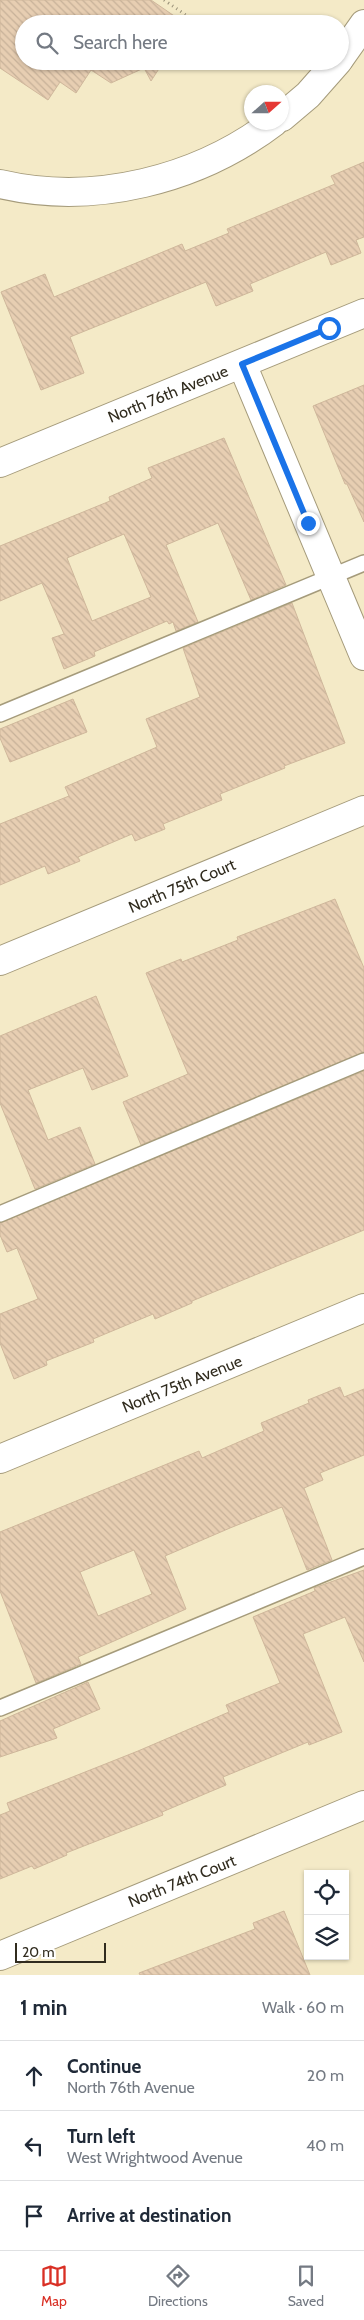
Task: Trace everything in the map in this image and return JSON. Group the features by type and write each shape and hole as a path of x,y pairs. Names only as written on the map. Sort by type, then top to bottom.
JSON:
{"street":[{"path":"349,46 364,24"},
{"path":"289,111 308,95 330,70"},
{"path":"0,184 59,191 114,188 141,184 167,177 218,157 242,145 263,130"},
{"name":"North 76th Avenue","path":"0,463 364,313"},
{"path":"242,364 364,656"},
{"name":"North 75th Court","path":"0,962 364,810"},
{"name":"North 75th Avenue","path":"0,1459 364,1308"},
{"name":"North 74th Court","path":"0,1956 364,1805"}],"lane":[{"path":"0,714 364,563"},
{"path":"0,1214 364,1061"},
{"path":"0,1708 364,1557"}],"path":[{"path":"164,0 186,15"}],"building":[{"path":"0,0 151,0 173,15 15,15 15,70 91,70 76,93 60,82 48,100 0,68"},
{"path":"91,70 140,70 111,83"},
{"path":"145,70 158,70 151,81"},
{"path":"364,162 364,237 356,240 361,253 331,265 326,252 250,284 253,291 216,306 206,282 70,337 84,373 41,390 1,292 45,274 54,297 182,244 185,251 229,233 227,229 335,184 331,176"},
{"path":"364,385 364,522 347,484 345,484 313,406"},
{"path":"224,438 286,585 251,600 218,523 166,545 198,622 176,631 173,622 169,624 167,621 94,652 95,656 64,669 52,638 64,634 42,583 0,601 0,546 110,501 109,497 152,478 148,468","holes":["124,534 151,597 92,621 67,558"]},
{"path":"292,603 345,743 284,766 285,768 220,794 222,800 163,824 165,829 135,841 132,834 78,857 80,861 48,874 45,866 0,885 0,824 69,796 65,787 157,747 146,719 200,697 183,648"},
{"path":"73,699 87,732 10,762 0,738 0,729"},
{"path":"335,899 364,968 364,1052 141,1145 123,1102 188,1074 146,973 181,959 182,962 238,940 237,937"},
{"path":"96,996 128,1076 92,1090 83,1068 28,1090 48,1140 80,1127 95,1164 35,1189 0,1103 0,1036"},
{"path":"364,1071 364,1230 192,1301 192,1303 155,1319 153,1314 93,1339 94,1342 46,1361 47,1365 14,1379 0,1343 0,1314 38,1299 17,1248 7,1252 0,1235 0,1223"},
{"path":"340,1387 344,1397 364,1389 364,1455 320,1473 323,1480 304,1488 332,1560 307,1570 282,1507 230,1528 165,1556 186,1609 78,1657 81,1664 36,1683 0,1591 0,1532 199,1451 202,1458 264,1431 261,1423 309,1403 308,1400","holes":["134,1550 152,1594 98,1616 80,1572"]},
{"path":"364,1570 364,1662 345,1617 303,1634 342,1732 309,1745 308,1742 223,1777 226,1785 162,1812 163,1815 66,1853 67,1855 34,1869 32,1866 0,1879 0,1815 10,1811 7,1803 138,1751 229,1712 226,1705 280,1683 253,1617 315,1591 314,1588"},
{"path":"88,1682 100,1709 53,1729 57,1738 0,1757 0,1721"},
{"path":"284,1911 310,1975 140,1975 139,1973 255,1929 253,1923"}],"route":[{"path":"308,523 242,364 329,328"}]}
